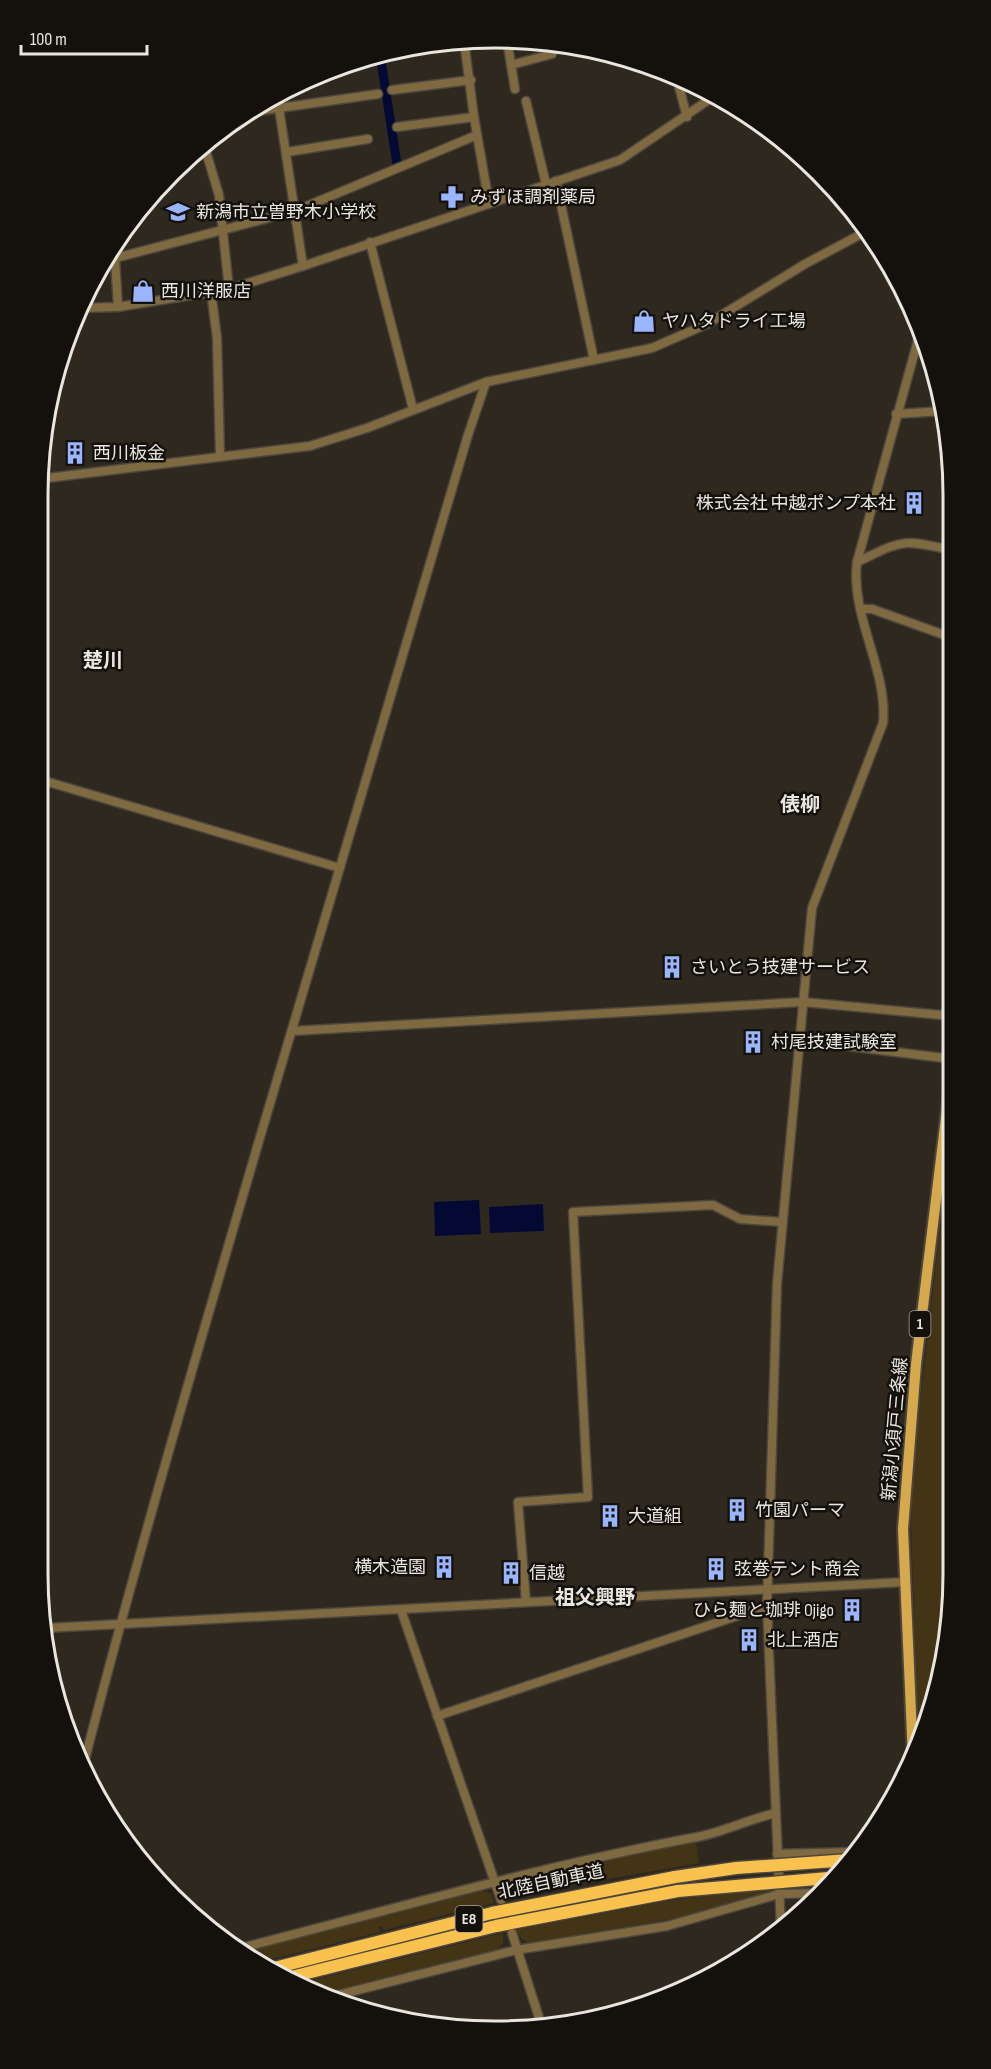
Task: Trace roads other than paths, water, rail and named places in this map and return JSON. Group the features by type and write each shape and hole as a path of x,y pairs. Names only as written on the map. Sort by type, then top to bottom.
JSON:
{"highway":[{"name":"北陸自動車道","path":"281,1966 492,1913 675,1877 736,1868 839,1861"},
{"name":"北陸自動車道","path":"298,1975 529,1918 678,1891 823,1878"}],"main road":[{"name":"新潟小須戸三条線","path":"912,1737 903,1529 916,1364 943,1142"}],"street":[{"path":"508,48 514,88"},
{"path":"465,49 474,117 489,203"},
{"path":"511,65 552,54"},
{"path":"392,90 471,80"},
{"path":"679,88 687,117"},
{"path":"268,110 378,94"},
{"path":"526,101 546,184"},
{"path":"90,308 118,307 229,289 303,266 620,160 707,102"},
{"path":"278,105 303,266"},
{"path":"397,127 474,117"},
{"path":"119,253 295,211 477,135"},
{"path":"287,152 368,139"},
{"path":"207,154 219,195 229,289"},
{"path":"556,181 594,360"},
{"path":"49,478 310,446 367,428 486,382 652,348 672,341 860,235"},
{"path":"370,242 413,409"},
{"path":"113,264 118,307"},
{"path":"211,291 217,338 220,456"},
{"path":"780,1919 767,1606 772,1396 782,1222 815,896 883,723 882,697 862,609 856,574 857,562 916,345"},
{"path":"86,1754 119,1624 340,868 468,435 486,382"},
{"path":"896,414 935,412"},
{"path":"857,562 899,542 916,542 943,548"},
{"path":"862,609 872,609 943,634"},
{"path":"48,782 340,868"},
{"path":"292,1031 803,1002 943,1015"},
{"path":"799,1040 943,1058"},
{"path":"526,1602 518,1502 588,1497 573,1212 713,1205 740,1219 782,1222"},
{"path":"52,1628 401,1610 768,1587 905,1582"},
{"path":"437,1716 767,1606"},
{"path":"401,1610 501,1900"},
{"path":"248,1946 646,1846 699,1837 776,1813"},
{"path":"777,1854 846,1852"},
{"path":"343,1994 516,1950 667,1926 779,1894 809,1893"},
{"path":"512,1933 539,2019"}],"waterway":[{"path":"381,63 397,164"}],"place":[{"name":"みずほ調剤薬局","path":"452,197"},
{"name":"新潟市立曽野木小学校","path":"178,212"},
{"name":"西川洋服店","path":"143,291"},
{"name":"ヤハタドライ工場","path":"644,321"},
{"name":"西川板金","path":"75,453"},
{"name":"株式会社 中越ポンプ本社","path":"914,503"},
{"name":"さいとう技建サービス","path":"672,967"},
{"name":"村尾技建試験室","path":"753,1042"},
{"name":"竹園パーマ","path":"737,1510"},
{"name":"大道組","path":"610,1516"},
{"name":"横木造園","path":"444,1567"},
{"name":"弦巻テント商会","path":"716,1569"},
{"name":"信越","path":"511,1573"},
{"name":"ひら麺と珈琲 Ojigo","path":"852,1610"},
{"name":"北上酒店","path":"749,1640"}],"district":[{"name":"楚川","path":"103,661"},
{"name":"俵柳","path":"800,805"},
{"name":"祖父興野","path":"595,1598"}]}
